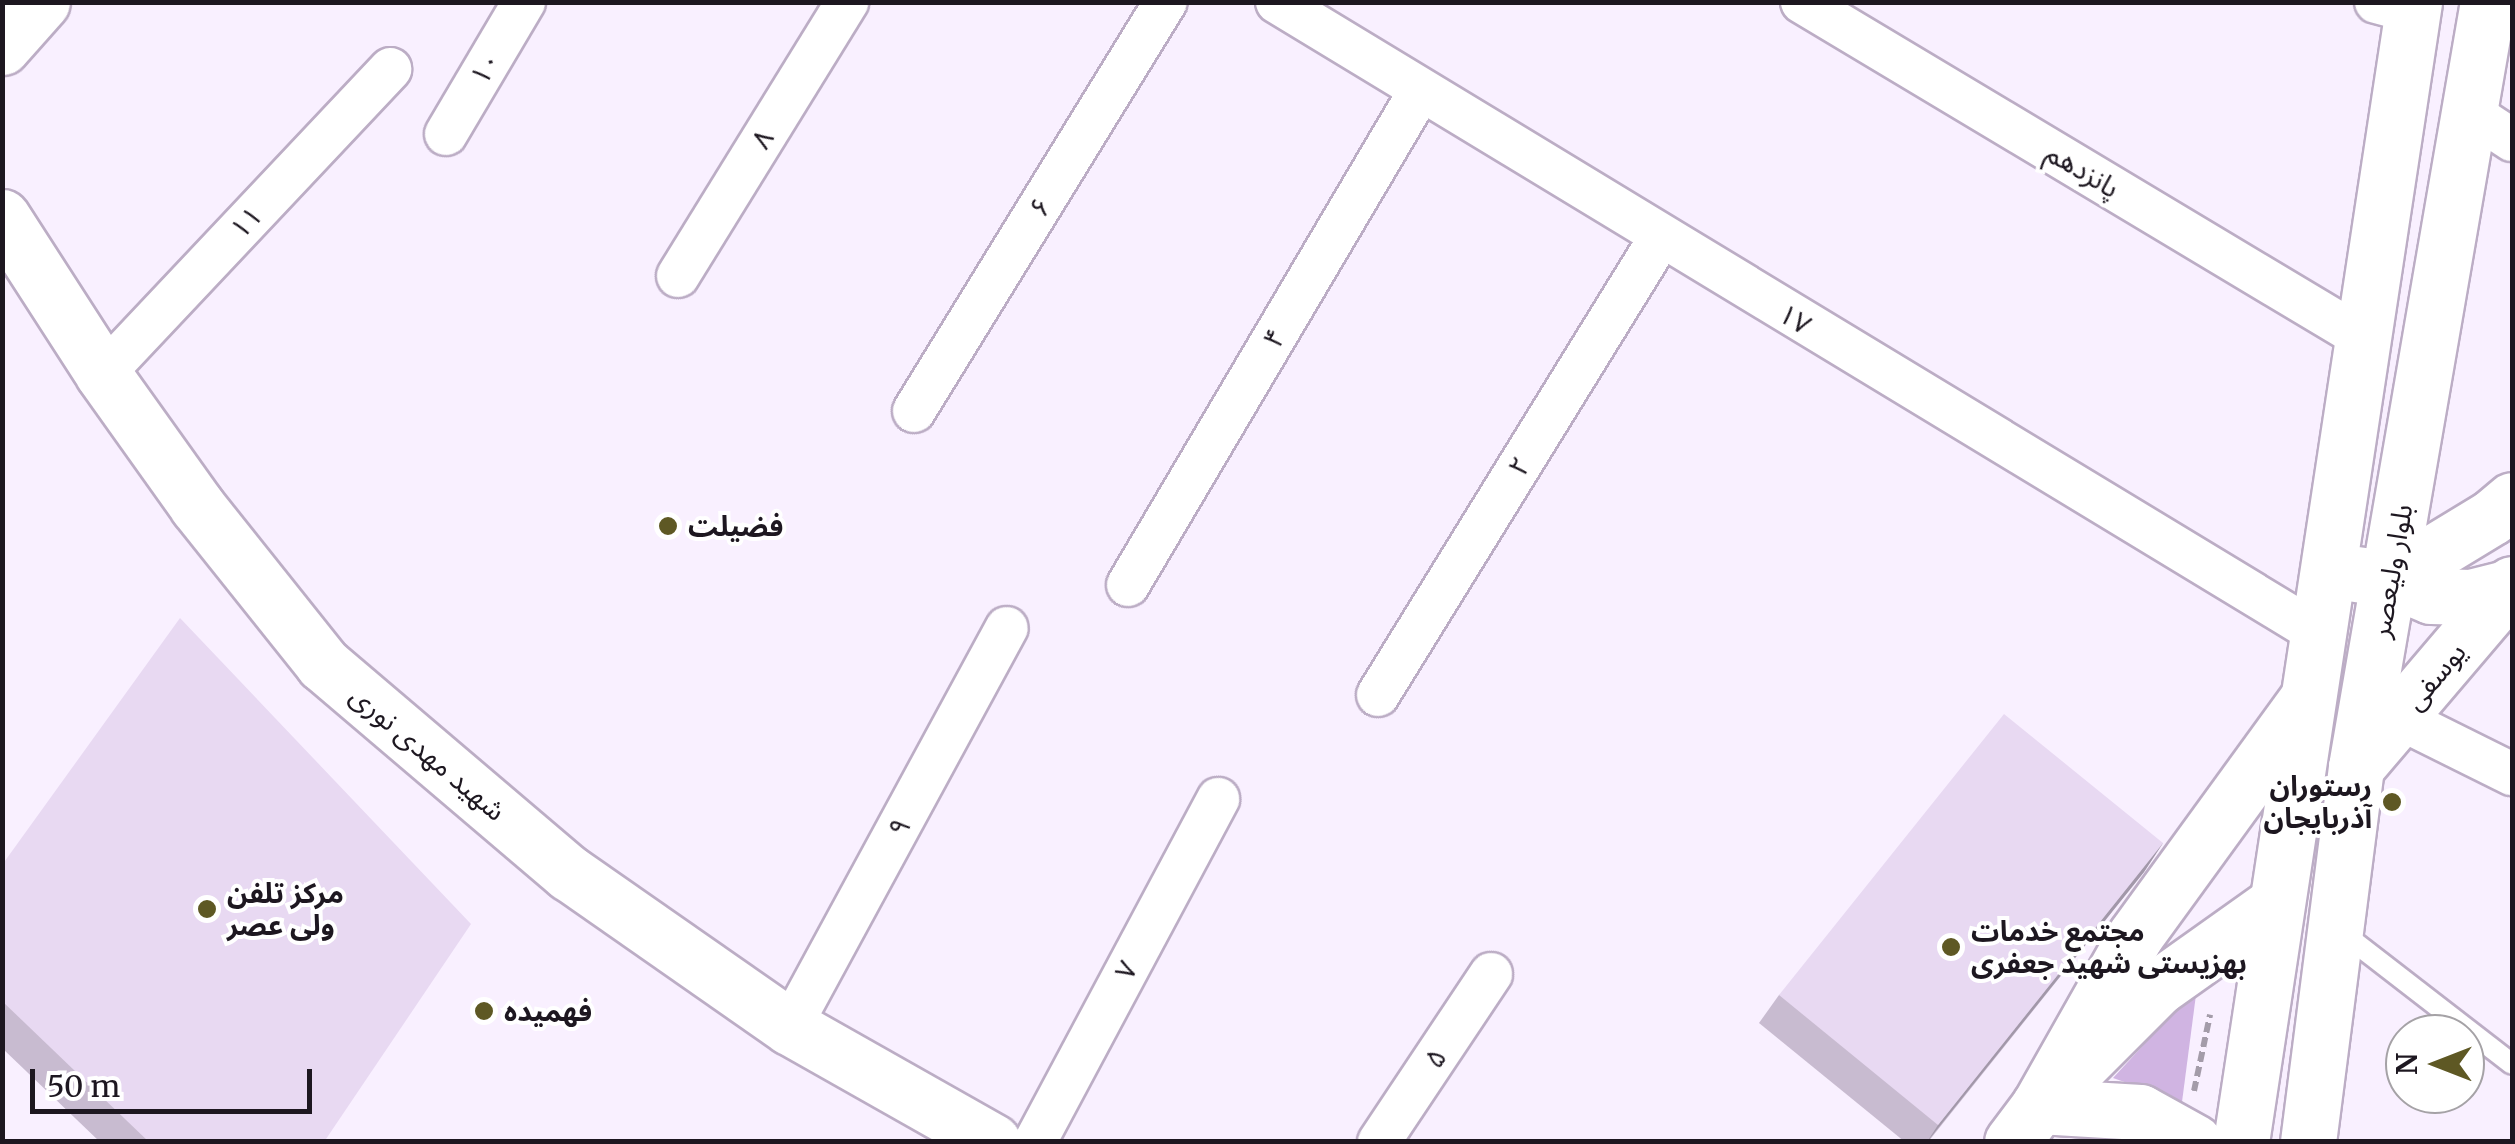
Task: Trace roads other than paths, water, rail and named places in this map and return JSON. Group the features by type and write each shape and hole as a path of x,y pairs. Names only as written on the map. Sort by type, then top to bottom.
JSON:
{"main road":[{"path":"2,47 42,2"},
{"name":"بلوار ولیعصر","path":"2318,1132 2335,927 2356,767 2390,579 2492,127 2488,2"},
{"path":"2240,1142 2304,703 2363,338 2401,6"},
{"name":"شهید مهدی نوری","path":"2,217 103,374 197,506 323,664 569,873 790,1027 993,1142"},
{"path":"2390,579 2512,500"},
{"path":"2328,570 2390,579 2431,596 2471,597 2511,586"},
{"name":"یوسفی","path":"2356,767 2511,586"},
{"path":"2025,1124 2136,936 2304,703"},
{"path":"2136,936 2182,911 2212,904 2274,905 2335,927"},
{"path":"2025,1124 2158,988 2274,905"},
{"path":"2025,1124 2140,1112 2194,1142"}],"street":[{"name":"۱۰","path":"446,134 524,2"},
{"name":"۸","path":"678,276 846,2"},
{"name":"۶","path":"914,410 1166,2"},
{"name":"۱۷","path":"1277,2 1660,238 2316,632"},
{"name":"پانزدهم","path":"1802,2 2363,338"},
{"name":"۱۱","path":"103,374 390,70"},
{"name":"۴","path":"1128,584 1420,91"},
{"name":"۲","path":"1378,695 1660,238"},
{"name":"۹","path":"790,1027 1007,628"},
{"path":"2399,718 2512,774"},
{"name":"۷","path":"1035,1142 1218,799"},
{"name":"۵","path":"1379,1142 1491,974"}],"lane":[{"path":"2335,927 2512,1064"}],"place":[{"name":"فضیلت","path":"668,526"},
{"name":"رستوران آذربایجان","path":"2392,802"},
{"name":"مرکز تلفن ولی عصر","path":"207,909"},
{"name":"مجتمع خدمات بهزیستی شهید جعفری","path":"1951,947"},
{"name":"فهمیده","path":"484,1011"}]}
